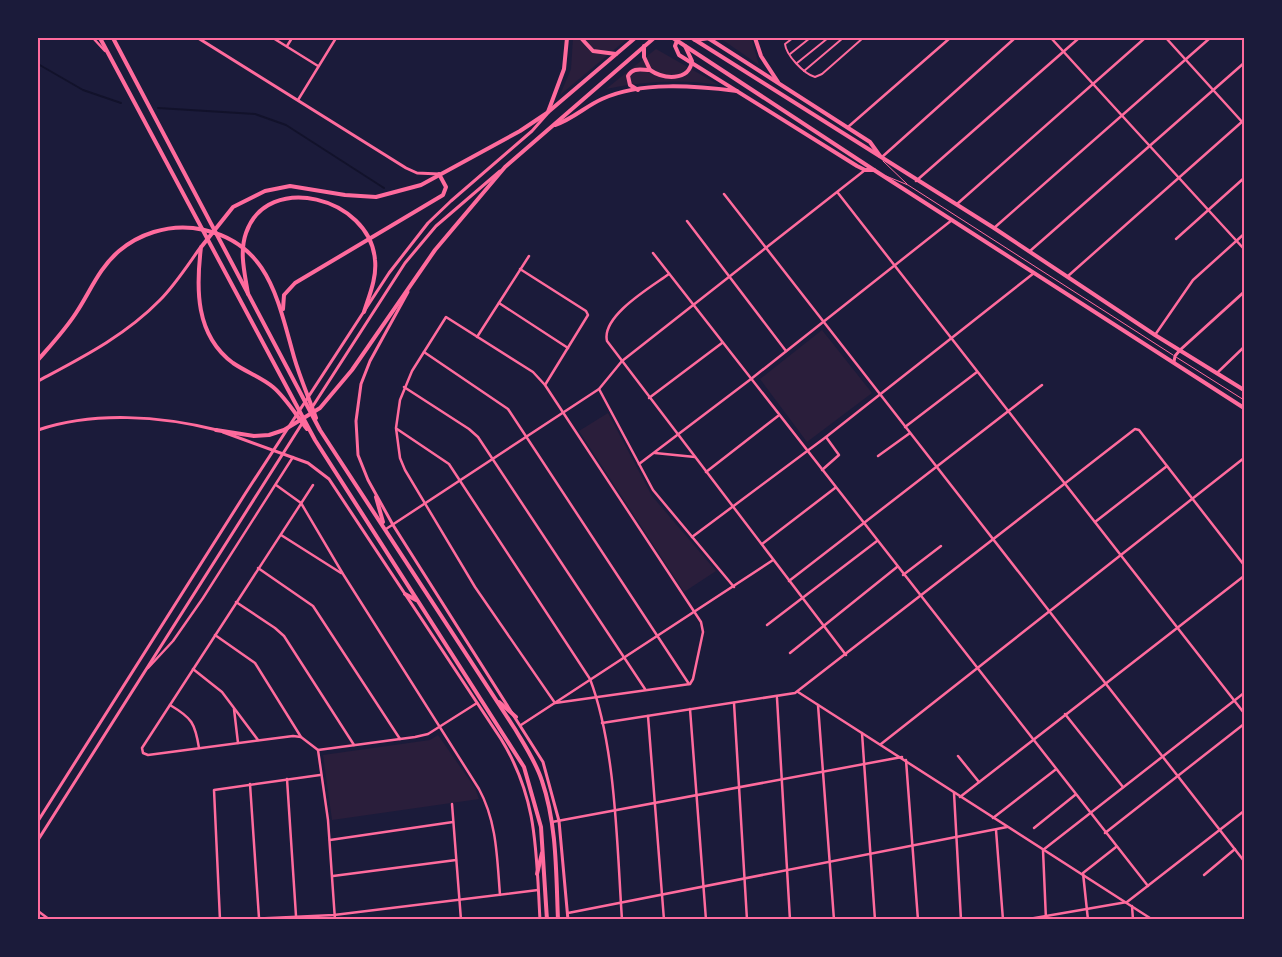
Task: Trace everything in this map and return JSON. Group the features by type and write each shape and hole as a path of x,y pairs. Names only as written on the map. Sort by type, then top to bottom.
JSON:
{"main road":[{"path":"100,38 315,440 524,767 535,797 543,846 547,920"},
{"path":"113,38 320,430 385,528 535,764 542,781 552,822 558,920"},
{"path":"198,38 406,168 417,173 439,174"},
{"path":"38,821 245,494 400,258 428,223 532,131 547,113 564,69 567,38"},
{"path":"581,38 592,50 616,54"},
{"path":"625,46 627,38"},
{"path":"38,381 91,353 136,322 168,291 227,212 245,199 278,188 302,187 345,195 376,197 412,189 520,131 547,113 635,38"},
{"path":"38,840 405,263 427,236 476,190 654,38"},
{"path":"673,38 1244,408"},
{"path":"678,38 675,46 679,55 865,170 874,170"},
{"path":"708,38 874,146 880,158"},
{"path":"694,39 713,38"},
{"path":"756,38 766,67 781,86"},
{"path":"694,39 916,181 994,228 1155,335 1244,390"},
{"path":"644,46 644,57 650,70 658,76 674,77 687,73 690,69 691,57 684,44"},
{"path":"639,90 630,85 630,73 635,70 650,70"},
{"path":"553,126 575,117 602,99 639,90 689,86 740,92"},
{"path":"38,430 65,424 119,418 174,422 254,436 268,435 284,430 311,416 326,402 352,370 453,226 505,167"},
{"path":"283,313 284,295 291,286 441,197 446,187 439,174"},
{"path":"249,298 242,252 244,240 255,218 274,203 296,198 329,204 348,213 361,224 368,234 372,248 375,274 364,312"},
{"path":"38,360 68,325 100,273 119,251 135,240 156,231 190,228 212,233 233,241 249,253 268,275 283,313 295,359 320,430"},
{"path":"202,246 198,295 205,326 213,341 234,363 274,388 315,440"},
{"path":"385,528 376,497 358,455 356,421 358,396 370,361 415,279"},
{"path":"1174,362 1175,356 1180,350 1244,292"},
{"path":"216,430 313,465 326,475 356,518 512,756 523,780 534,829 540,920"},
{"path":"376,497 543,762 559,821 568,920"},
{"path":"405,594 417,600"},
{"path":"494,698 516,717"},
{"path":"538,874 543,846"}],"street":[{"path":"93,38 109,55"},
{"path":"273,38 318,66"},
{"path":"287,46 292,38"},
{"path":"297,101 336,38"},
{"path":"793,38 786,44 790,54 811,77 818,77 863,38"},
{"path":"790,54 810,38"},
{"path":"797,63 828,38"},
{"path":"804,71 842,38"},
{"path":"847,128 950,38"},
{"path":"880,158 1015,38"},
{"path":"1051,38 1244,249"},
{"path":"916,181 1079,38"},
{"path":"956,205 1145,38"},
{"path":"1067,277 1244,122 1166,38"},
{"path":"994,228 1210,38"},
{"path":"1028,252 1244,63"},
{"path":"385,528 393,525 461,481 599,389 622,361 730,279 865,170"},
{"path":"1176,239 1244,178"},
{"path":"838,193 1244,713"},
{"path":"724,194 1104,684 1244,861"},
{"path":"638,464 751,379 952,220"},
{"path":"687,221 786,351"},
{"path":"1155,335 1193,280 1244,234"},
{"path":"653,253 903,575 977,667 1055,770 1148,886"},
{"path":"477,337 529,256"},
{"path":"520,270 588,313 588,317 545,385"},
{"path":"692,537 735,508 1034,272"},
{"path":"669,274 616,314 606,338 649,398 846,655"},
{"path":"499,303 568,348"},
{"path":"446,316 533,372 545,385 701,622 703,632 693,679 689,684 554,703 475,587 402,465 396,428 398,407 404,387 446,316"},
{"path":"649,398 722,343"},
{"path":"1217,372 1244,347"},
{"path":"423,352 501,403 511,413 689,684"},
{"path":"905,427 977,372"},
{"path":"790,581 1042,385"},
{"path":"404,387 473,432 494,458 645,689"},
{"path":"599,389 657,496 734,587"},
{"path":"706,472 779,416"},
{"path":"396,428 442,458 461,481 590,679 597,697 602,723 614,812 622,920"},
{"path":"602,723 777,698 798,692 919,595 1135,428 1139,430 1244,565"},
{"path":"878,456 910,433"},
{"path":"822,470 839,455 826,436"},
{"path":"654,453 695,457"},
{"path":"145,671 173,641 294,457"},
{"path":"881,744 977,667 1050,613 1244,458"},
{"path":"1095,522 1167,466"},
{"path":"276,485 301,504 343,574 476,782 490,813 496,838 500,895"},
{"path":"301,737 258,740 148,755 143,753 142,748 214,635 314,485"},
{"path":"762,544 835,488"},
{"path":"281,535 343,574"},
{"path":"767,625 877,541"},
{"path":"903,575 941,546"},
{"path":"521,725 773,560"},
{"path":"790,652 897,567"},
{"path":"258,568 313,606 400,739"},
{"path":"960,798 1065,714 1244,576"},
{"path":"236,602 284,636 354,745"},
{"path":"214,635 255,663 301,737 318,750 423,735 477,702"},
{"path":"193,669 219,688 258,740"},
{"path":"798,692 902,757 960,798 1153,920"},
{"path":"1043,850 1244,693"},
{"path":"777,698 790,920"},
{"path":"734,703 747,920"},
{"path":"170,705 186,714 192,721 199,748"},
{"path":"818,705 834,920"},
{"path":"234,708 238,743"},
{"path":"690,709 706,920"},
{"path":"1065,714 1124,788"},
{"path":"648,716 664,920"},
{"path":"1105,833 1244,724"},
{"path":"862,733 872,855 875,920"},
{"path":"318,750 330,840 335,920"},
{"path":"958,756 979,782"},
{"path":"552,822 902,757"},
{"path":"906,760 918,920"},
{"path":"993,818 1055,770"},
{"path":"220,920 214,790 320,775"},
{"path":"287,779 296,916"},
{"path":"250,784 259,918"},
{"path":"954,793 961,920"},
{"path":"1034,828 1075,795"},
{"path":"452,804 461,920"},
{"path":"1023,920 1127,902 1244,811"},
{"path":"330,840 453,822"},
{"path":"568,913 956,839 1007,827"},
{"path":"996,830 1003,920"},
{"path":"1083,874 1116,847"},
{"path":"1204,875 1235,849"},
{"path":"1043,850 1046,920"},
{"path":"333,876 456,860"},
{"path":"1083,874 1088,920"},
{"path":"224,920 334,915 538,890"},
{"path":"1132,906 1133,920"},
{"path":"38,912 50,920"}],"lane":[{"path":"880,158 908,185"},
{"path":"874,170 908,185 1244,400"}],"shaded area":[{"path":"573,38 628,38 560,95 571,69"},
{"path":"720,38 751,38 759,65"},
{"path":"656,49 719,85 691,82 662,82 606,89"},
{"path":"822,330 872,393 807,442 760,379"},
{"path":"608,413 652,496 716,571 684,592 579,431"},
{"path":"438,735 475,788 479,799 332,820 323,755 430,740"}],"waterway":[{"path":"38,64 83,90 121,103"},
{"path":"158,108 255,114 286,125 384,188"}]}
